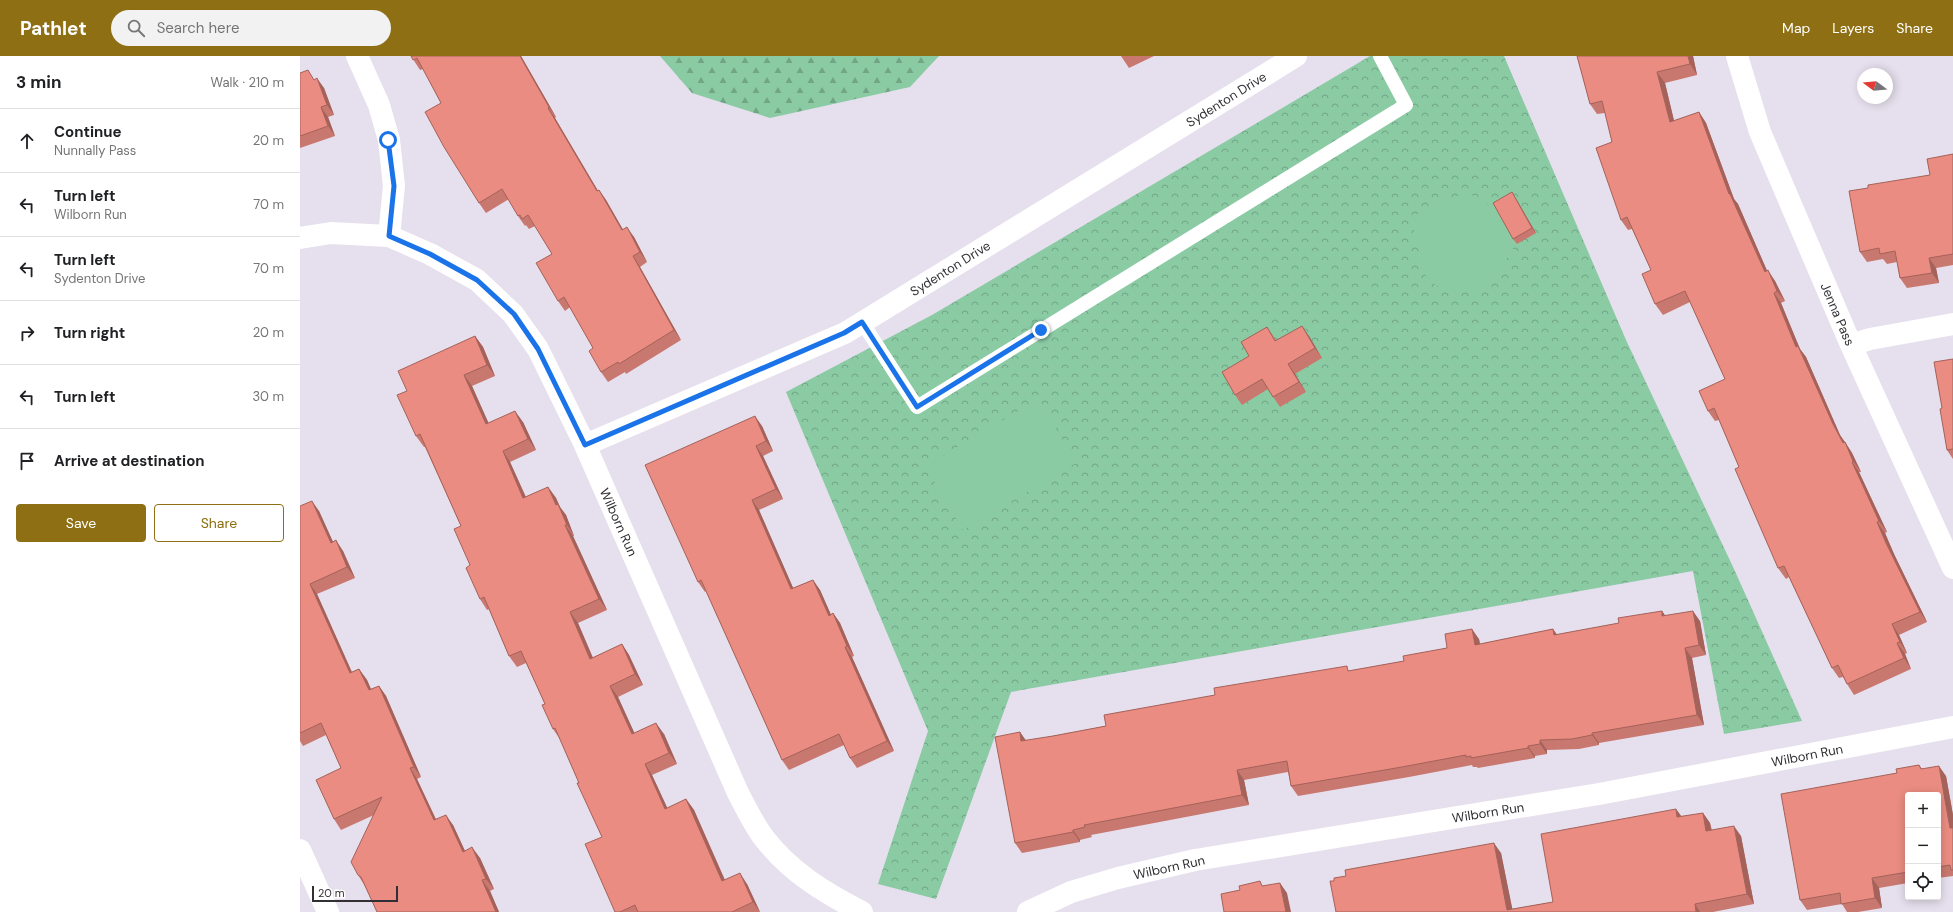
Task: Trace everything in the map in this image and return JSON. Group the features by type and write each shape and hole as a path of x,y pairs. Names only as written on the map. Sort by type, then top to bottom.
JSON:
{"street":[{"path":"357,56 378,105 388,140 394,186 389,236"},
{"name":"Jenna Pass","path":"1737,56 1760,132 1851,345 1953,568"},
{"name":"Sydenton Drive","path":"585,445 844,333 1288,58"},
{"name":"Wilborn Run","path":"300,238 331,233 389,236 430,254 477,280 514,314 538,349 585,445 738,793 764,838 786,864 826,894 862,912"},
{"path":"1851,345 1870,339 1953,324"},
{"name":"Wilborn Run","path":"1028,912 1071,892 1118,878 1195,860 1599,794 1953,727"},
{"path":"300,850 328,912"}],"lane":[{"path":"862,322 917,407 1406,105 1380,56"}],"green space":[{"path":"660,56 939,56 910,87 770,118 692,93"},
{"path":"1370,56 1504,56 1626,340 1734,569 1802,721 1724,734 1693,571 1011,692 936,899 878,884 928,731 786,392 932,315"},
{"path":"1461,194 1472,195 1480,198 1486,202 1492,211 1496,209 1517,244 1512,247 1516,253 1502,261 1493,278 1482,288 1473,291 1453,292 1434,284 1427,277 1421,265 1418,239 1411,224 1415,222 1413,217 1448,197 1450,201"},
{"path":"1039,399 1076,463 963,530 925,466"}],"building":[{"path":"411,56 520,56 549,107 548,108 597,191 599,190 622,230 627,227 640,252 633,256 674,330 619,364 618,362 601,372 589,351 593,348 564,297 558,301 536,263 552,254 528,215 522,219 520,215 518,216 502,189 479,203 444,147 425,112 441,103 417,58 413,60"},
{"path":"1577,56 1688,56 1690,64 1657,72 1670,122 1699,112 1729,194 1765,272 1768,270 1777,291 1774,293 1796,347 1798,346 1833,424 1843,443 1845,442 1853,461 1852,462 1879,521 1877,522 1886,543 1920,612 1892,624 1900,642 1897,643 1904,658 1847,684 1838,665 1832,668 1784,566 1778,568 1735,469 1739,467 1714,408 1708,411 1699,391 1725,379 1685,291 1655,304 1642,274 1651,270 1627,217 1621,220 1596,148 1612,142 1602,101 1590,104"},
{"path":"308,70 314,80 317,78 327,105 321,107 328,126 300,136 300,73"},
{"path":"1953,154 1953,254 1929,258 1932,273 1900,278 1895,251 1880,254 1879,248 1860,252 1849,191 1868,188 1868,185 1930,175 1927,159"},
{"path":"1512,192 1532,228 1513,239 1493,203"},
{"path":"1302,326 1315,348 1288,364 1299,382 1273,397 1262,379 1235,395 1222,372 1249,356 1241,342 1267,327 1275,341"},
{"path":"475,336 487,365 464,375 486,424 515,411 528,439 503,451 523,498 548,487 556,505 558,504 567,525 565,525 599,599 570,612 590,659 622,644 635,674 610,686 632,734 656,723 669,753 645,764 665,809 686,799 722,881 740,873 753,902 732,912 638,912 635,905 620,912 615,912 585,844 602,837 577,783 579,783 555,728 553,729 542,705 545,704 521,651 509,656 484,597 480,599 466,568 470,565 454,529 461,526 420,434 416,436 397,395 407,391 398,371"},
{"path":"1953,359 1953,449 1947,450 1934,362"},
{"path":"755,416 766,441 756,446 776,489 752,500 791,589 813,580 829,616 833,613 847,646 845,647 887,741 850,758 839,734 782,760 701,580 698,582 645,465"},
{"path":"312,501 331,543 336,540 347,567 310,584 350,673 359,669 369,690 379,686 414,767 410,768 434,820 446,815 463,852 472,847 486,879 482,880 496,912 377,912 361,877 358,875 351,862 382,797 334,819 316,780 341,768 321,723 300,733 300,506"},
{"path":"1662,611 1662,616 1693,611 1699,645 1685,648 1697,715 1592,733 1592,735 1572,739 1540,740 1540,744 1528,746 1528,748 1471,758 1471,756 1466,757 1466,755 1291,786 1287,761 1237,770 1242,795 1084,825 1085,827 1073,830 1073,832 1015,843 995,737 1020,732 1021,741 1053,736 1106,726 1104,715 1215,695 1214,688 1347,666 1348,671 1404,661 1403,656 1447,648 1445,634 1472,629 1475,645 1553,629 1554,635 1619,623 1618,618"},
{"path":"1919,765 1921,769 1939,766 1950,828 1953,828 1953,870 1951,870 1950,865 1941,866 1941,792 1905,792 1905,872 1872,878 1875,898 1841,904 1840,893 1800,900 1781,794 1897,773 1896,769"},
{"path":"1676,809 1677,817 1703,813 1706,831 1734,826 1747,894 1695,904 1696,912 1336,912 1330,881 1334,881 1334,878 1346,876 1345,870 1494,843 1507,910 1553,902 1541,834"},
{"path":"1260,881 1262,886 1280,883 1286,912 1224,912 1221,894 1240,890 1239,886"}],"route":[{"path":"388,140 394,186 389,236 430,254 477,280 514,314 538,349 585,445 609,436 844,333 862,322 917,407 1041,330"}]}
